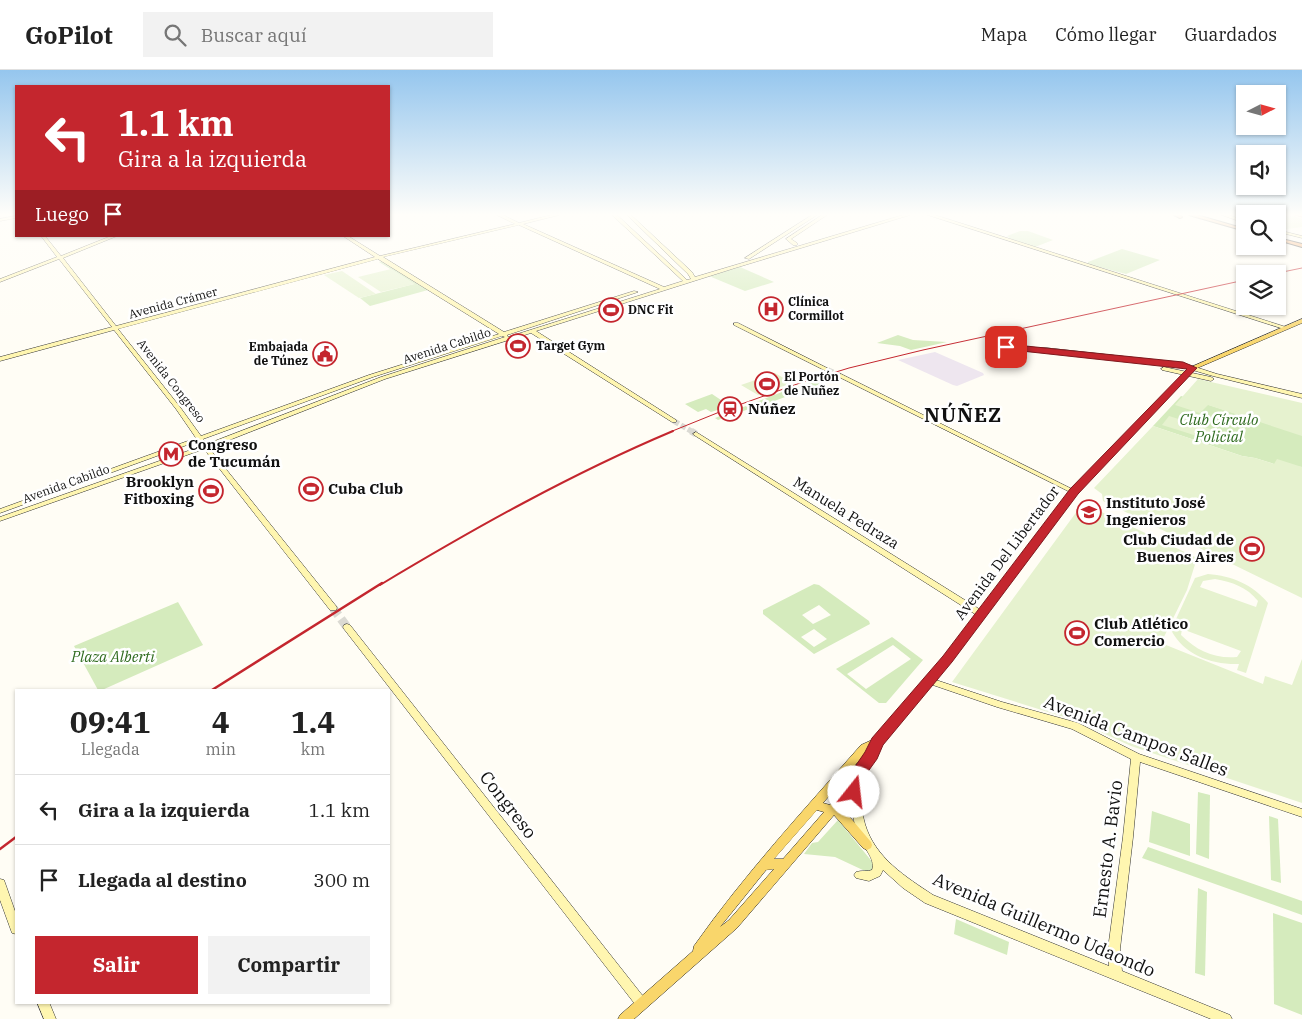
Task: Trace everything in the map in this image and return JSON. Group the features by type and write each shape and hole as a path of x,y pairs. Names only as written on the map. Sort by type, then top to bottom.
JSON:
{"main road":[{"name":"Avenida Del Libertador","path":"624,1019 733,924 788,863 833,809 872,754 877,742 930,681 1074,492 1193,368 1302,321"},
{"name":"Avenida Del Libertador","path":"691,960 721,917 815,805 864,748 877,742"},
{"path":"815,805 833,809 843,816 867,845"},
{"path":"764,865 788,863"}],"street":[{"path":"0,281 52,259"},
{"name":"Avenida Congreso","path":"60,259 203,443"},
{"name":"Avenida Crámer","path":"0,359 371,259"},
{"path":"383,259 503,334 512,337"},
{"path":"598,259 664,289"},
{"path":"660,259 680,279 686,282"},
{"path":"675,259 693,277"},
{"name":"Avenida Cabildo","path":"0,511 203,443 377,381 686,282 693,277 743,259"},
{"name":"Avenida Cabildo","path":"0,520 203,443 371,376 657,286 754,259"},
{"path":"1070,259 1286,328"},
{"path":"736,324 828,370"},
{"path":"532,330 674,420"},
{"path":"1001,348 1047,350 1168,367 1188,374 1214,377 1302,398"},
{"path":"1008,351 1168,367 1183,365 1214,377"},
{"path":"841,376 1074,492"},
{"name":"Manuela Pedraza","path":"696,434 981,614"},
{"path":"203,443 333,608"},
{"name":"Congreso","path":"347,627 642,1004"},
{"name":"Avenida Campos Salles","path":"930,681 1000,705 1074,726 1136,757 1302,812"},
{"name":"Ernesto A. Bavio","path":"1116,974 1114,949 1136,757"},
{"name":"Avenida Guillermo Udaondo","path":"851,783 858,820 867,845 894,874 930,899 1226,1019"},
{"path":"860,875 869,876 876,873 880,866 878,859"},
{"path":"0,884 15,926"},
{"path":"44,1004 50,1019"}],"shaded area":[{"path":"935,352 984,375 957,386 898,360"}],"green space":[{"path":"1095,259 1160,260 1126,274 1088,264 1088,262"},
{"path":"382,261 428,290 370,306 360,298 414,284 379,262"},
{"path":"740,267 774,282 745,291 709,276"},
{"path":"391,269 415,284 381,292 358,277"},
{"path":"342,271 376,294 359,298 324,275"},
{"path":"898,335 913,340 947,342 911,350 900,346 877,343"},
{"name":"El Portón de Nuñez","path":"775,373 792,383 758,395 741,385"},
{"path":"832,376 837,378 750,410 718,420 715,418 782,392"},
{"path":"1198,379 1302,403 1302,436 1208,405 1200,413 1175,405"},
{"path":"712,394 730,406 711,412 706,409 698,412 685,404"},
{"name":"Club Círculo Policial","path":"1181,396 1302,435 1302,467 1274,464 1242,456 1153,426"},
{"path":"1169,416 1220,432 1213,441 1162,425"},
{"name":"Club Ciudad de Buenos Aires","path":"1153,426 1242,456 1274,464 1277,459 1302,467 1302,598 1103,501 1102,494 1094,488"},
{"path":"1083,503 1197,558 1187,590 1161,643 1263,684 1265,676 1292,685 1302,659 1302,803 1131,746 1077,721 952,682"},
{"path":"1208,574 1233,579 1248,586 1268,603 1246,673 1237,670 1239,664 1219,663 1191,652 1183,646 1171,630 1195,578","holes":["1215,579 1233,584 1249,592 1258,601 1256,607 1200,587 1203,581","1182,629 1241,651 1237,657 1221,657 1207,653 1200,650 1181,635"]},
{"path":"814,584 819,585 869,621 870,624 814,654 763,614 763,610","holes":["819,605 831,615 813,624 802,615","814,629 827,639 814,647 801,637"]},
{"name":"Plaza Alberti","path":"178,602 203,645 104,689 97,689 74,646"},
{"path":"892,637 923,660 886,703 879,703 836,669","holes":["893,645 911,659 866,689 847,674"]},
{"path":"1198,792 1210,795 1209,859 1196,854"},
{"path":"1152,811 1190,824 1190,856 1149,842"},
{"path":"1269,816 1278,819 1281,883 1271,880"},
{"path":"838,820 874,864 873,870 865,871 835,857 804,854 812,843 818,842"},
{"path":"1148,847 1302,901 1302,915 1142,858"},
{"path":"1198,888 1207,892 1205,976 1195,973"},
{"path":"1273,913 1302,923 1302,1015 1274,1004"},
{"path":"956,919 1009,942 1007,955 954,934"}],"tunnel":[{"path":"828,370 841,376"},
{"path":"674,421 693,432"},
{"path":"691,431 696,434"},
{"path":"333,608 347,627"}],"railway":[{"path":"1286,271 1302,268"},
{"path":"670,432 800,383 849,368 923,350 1236,282"},
{"path":"380,585 524,503 598,465 673,431"},
{"path":"214,689 382,583"},
{"path":"0,849 15,838"}],"place":[{"name":"Clínica Cormillot","path":"771,309"},
{"name":"DNC Fit","path":"611,310"},
{"name":"Target Gym","path":"518,346"},
{"name":"Embajada de Túnez","path":"325,354"},
{"name":"El Portón de Nuñez","path":"767,384"},
{"name":"Núñez","path":"730,409"},
{"name":"Congreso de Tucumán","path":"171,454"},
{"name":"Cuba Club","path":"311,489"},
{"name":"Brooklyn Fitboxing","path":"211,491"},
{"name":"Instituto José Ingenieros","path":"1089,512"},
{"name":"Club Ciudad de Buenos Aires","path":"1252,549"},
{"name":"Club Atlético Comercio","path":"1077,633"}],"district":[{"name":"NÚÑEZ","path":"963,415"}],"route":[{"path":"854,792 851,783 872,754 877,742 948,659 1074,492 1193,368 1183,365 1006,347"}]}
